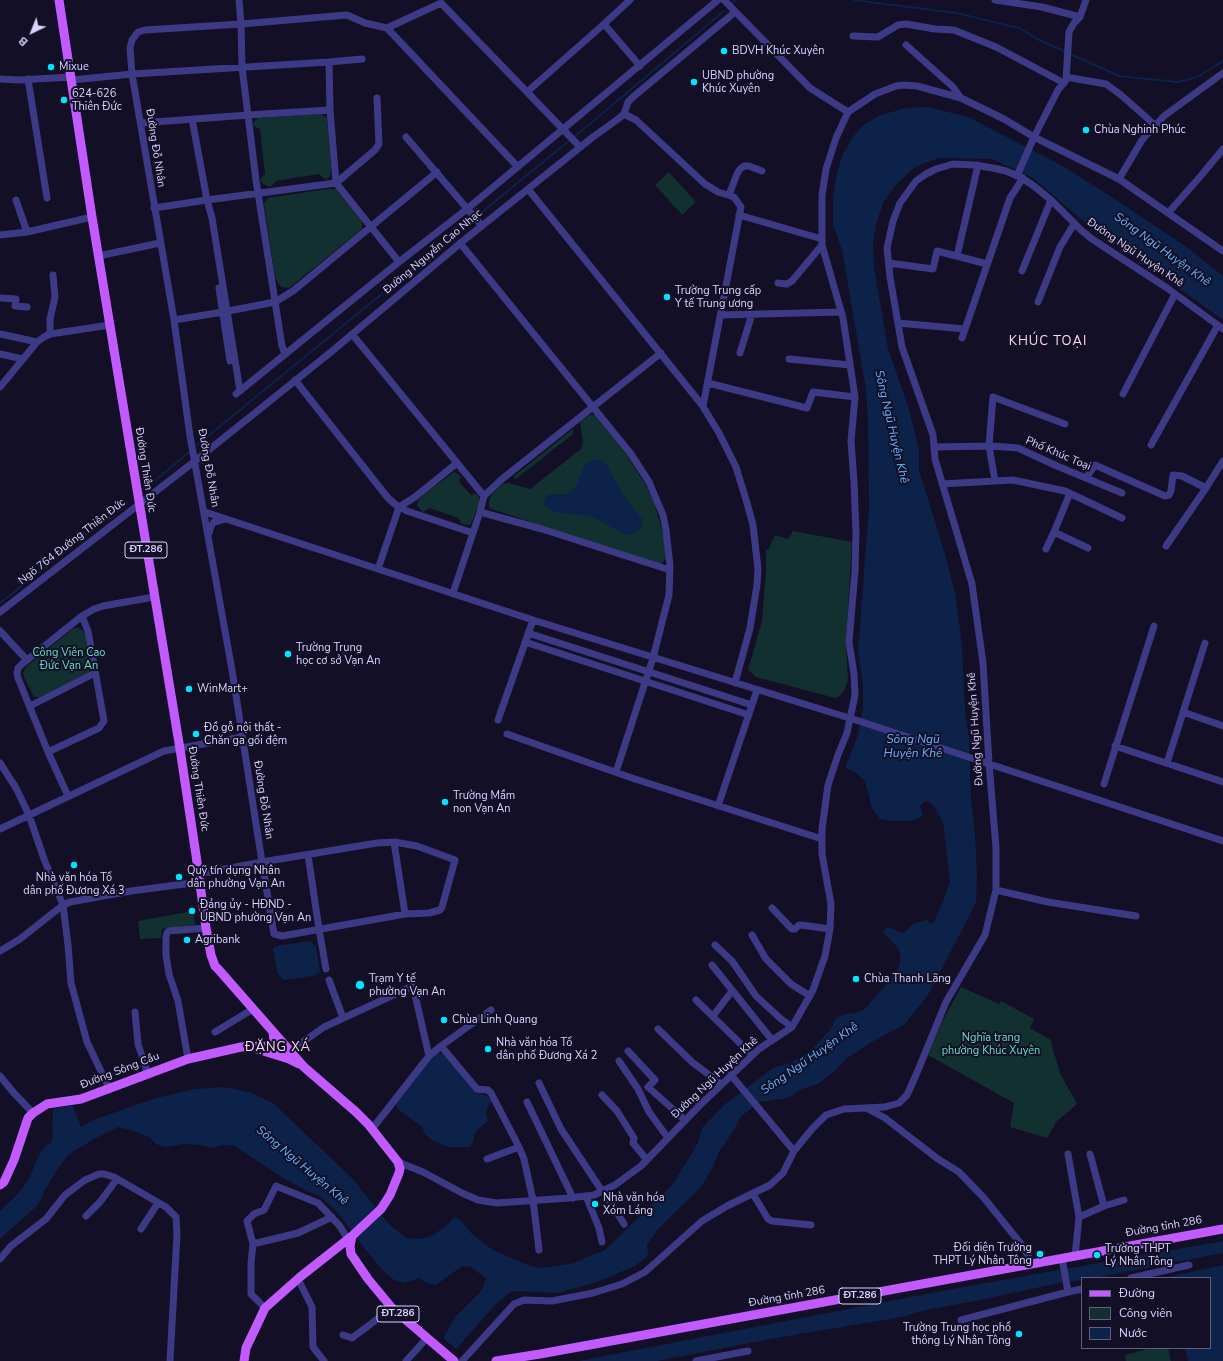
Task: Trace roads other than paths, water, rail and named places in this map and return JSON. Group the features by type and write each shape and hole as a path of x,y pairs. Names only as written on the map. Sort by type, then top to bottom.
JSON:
{"main road":[{"name":"Đường Thiên Đức","path":"59,0 138,504 180,749 211,955 215,966 304,1067 344,1101 372,1129 398,1162"},
{"name":"Đường Sông Cầu","path":"33,1113 47,1104 82,1099 188,1059 236,1048 265,1046 272,1044 274,1039 273,1032"},
{"name":"Đường Sông Cầu","path":"250,1047 289,1059 304,1067"},
{"path":"0,1185 4,1182 17,1153 26,1122 33,1113"},
{"path":"244,1361 246,1348 265,1308 298,1279 350,1238 381,1208 387,1201 398,1178 400,1168 398,1162"},
{"name":"Đường tỉnh 286","path":"496,1361 548,1353 1033,1264 1063,1261 1075,1256 1223,1228"},
{"path":"350,1238 352,1258"},
{"name":"ĐT.286","path":"336,1249 343,1248 392,1308 426,1339 454,1361"}],"street":[{"path":"239,0 242,66 258,193 282,346 285,354"},
{"path":"527,92 630,0"},
{"path":"192,119 207,200 208,219 238,393 399,262 468,210 518,167 565,131 718,0"},
{"path":"995,0 1042,7 1080,17"},
{"path":"962,338 1010,198 1020,177 1034,137 1058,90 1066,78 1069,32 1074,23 1080,17 1086,0"},
{"path":"387,28 441,3 578,146"},
{"path":"728,4 810,88 848,112 875,94 896,86 904,85 917,86 961,98 1118,179 1223,251"},
{"name":"Đường Nguyễn Cao Nhạc","path":"138,504 195,461 352,334 460,243 480,224 528,189 578,146 624,114 628,102 728,4"},
{"path":"240,24 347,15 365,23 387,28 518,167"},
{"name":"Đường Đỗ Nhân","path":"240,24 140,31 130,45 130,55 154,208 174,320 195,461 232,670 272,931 274,934 282,936 319,930"},
{"path":"604,24 640,66"},
{"path":"853,36 878,37 898,25 906,24 935,29 954,30 1066,78 1106,84 1121,95 1156,126"},
{"path":"906,45 953,87 961,98"},
{"path":"0,80 72,79 242,66 362,59"},
{"path":"329,62 330,110 336,183 399,262"},
{"path":"1118,179 1142,140 1164,116 1223,73"},
{"path":"28,79 47,198"},
{"path":"154,208 336,183 375,150 379,144 377,98"},
{"path":"141,123 330,110"},
{"name":"Đường Ngũ Huyện Khê","path":"398,1162 423,1172 478,1200 496,1203 573,1198 594,1195 615,1185 641,1166 721,1084 733,1078 759,1048 792,1026 810,996 819,975 825,956 830,928 831,904 822,854 822,829 828,785 847,734 855,695 854,674 848,642 855,571 856,532 851,441 855,397 841,312 822,242 822,195 826,169 836,138 848,112"},
{"path":"624,114 636,120 705,184 718,192 734,197 741,207 703,406"},
{"path":"406,137 480,224"},
{"path":"1168,213 1223,149"},
{"name":"Đường Ngũ Huyện Khê","path":"462,1361 514,1304 524,1300 552,1301 593,1293 622,1284 645,1272 702,1221 727,1206 770,1186 783,1173 794,1151 826,1115 844,1109 885,1107 899,1104 907,1095 946,1002 975,955 985,935 996,890 996,848 983,663 972,584 935,459 933,435 902,347 889,263 888,248 893,221 900,203 916,181 936,168 953,164 978,165 1006,171 1020,177 1051,200 1074,224 1092,239 1175,294 1220,327"},
{"path":"957,256 978,165"},
{"path":"729,195 737,174 744,166 762,171"},
{"path":"174,320 275,302 293,291 437,172"},
{"path":"528,189 703,406 719,433 736,467 748,503 755,538 758,569 750,628 735,683"},
{"path":"16,200 27,232"},
{"path":"1022,271 1051,200"},
{"path":"739,215 822,242 792,281 787,284 778,283"},
{"path":"0,234 27,232 92,217"},
{"path":"1038,302 1060,247 1074,224"},
{"path":"98,256 160,243"},
{"path":"460,243 631,454 649,482 663,515 670,570 669,595 653,658 616,772"},
{"path":"889,263 933,269 937,251 987,264"},
{"path":"50,334 50,319 55,297 53,275"},
{"path":"1124,394 1175,294"},
{"path":"0,298 16,299 15,306 27,307"},
{"path":"721,315 841,312"},
{"path":"740,353 752,314"},
{"path":"898,323 965,329"},
{"path":"0,387 37,342 50,334 110,325"},
{"path":"1151,445 1220,327"},
{"path":"0,334 37,342"},
{"path":"352,334 484,496"},
{"path":"454,593 484,496 502,479 574,420 593,407 661,353"},
{"path":"0,354 23,359"},
{"path":"790,359 850,365"},
{"path":"295,380 388,498 399,507 407,511 473,533"},
{"path":"708,383 807,408 813,392 855,397"},
{"path":"995,481 989,446 993,397 1065,424"},
{"name":"Phố Khúc Toại","path":"934,447 989,446 1018,448 1122,493"},
{"path":"1166,546 1223,461"},
{"path":"378,569 399,507 415,497 457,463"},
{"path":"1086,478 1095,465 1165,496 1169,495 1171,492 1173,475 1182,476 1206,488"},
{"path":"942,484 1013,480 1065,491 1122,518"},
{"path":"1046,548 1070,493"},
{"name":"Ngõ 764 Đường Thiên Đức","path":"0,612 138,504"},
{"path":"204,512 533,620 859,721 1223,841"},
{"path":"480,512 542,529 670,570"},
{"path":"208,535 213,524 225,519"},
{"path":"1054,532 1088,548"},
{"path":"68,796 48,752 17,673 18,668 94,608 154,597"},
{"path":"48,752 103,725 104,717 94,673 88,630 82,616"},
{"path":"498,720 533,620"},
{"path":"1104,784 1154,626"},
{"path":"0,631 27,660"},
{"path":"528,633 752,705"},
{"path":"525,642 749,715"},
{"path":"1167,763 1205,643"},
{"path":"30,706 94,673"},
{"path":"718,806 757,690"},
{"path":"1183,712 1223,726"},
{"path":"507,734 616,772 822,839"},
{"path":"0,829 160,753 169,750 242,737"},
{"path":"1115,746 1223,782"},
{"path":"0,763 16,788 29,815 44,859 63,905 71,983 87,1042 109,1088"},
{"path":"0,951 20,939 63,905 70,902 199,878 262,862 377,843 394,842 417,846 455,860 440,910 429,913 405,914 319,930"},
{"path":"394,842 405,914"},
{"path":"308,855 326,969"},
{"path":"996,890 1048,902 1136,916"},
{"path":"772,908 792,929 799,925 830,928"},
{"path":"188,1059 178,1001 169,974 166,955 166,937 169,931 206,928"},
{"path":"752,935 766,959 791,984 810,996"},
{"path":"715,945 732,961 756,996 780,1019 792,1026"},
{"path":"712,965 772,1040"},
{"path":"329,980 343,1018"},
{"path":"290,1051 324,1027 413,986 429,1056"},
{"path":"712,1016 732,991"},
{"path":"696,1000 752,1055"},
{"path":"215,1032 253,1009"},
{"path":"372,1129 429,1056 491,1010"},
{"path":"135,1012 138,1044 148,1074"},
{"path":"658,1028 692,1062 721,1084"},
{"path":"441,1046 477,1089 488,1090 491,1093 519,1147 524,1159 533,1200 539,1250"},
{"path":"628,1051 655,1080 648,1087 685,1120"},
{"path":"619,1061 638,1089 649,1112 668,1138"},
{"path":"0,1076 33,1113"},
{"path":"733,1078 794,1151"},
{"path":"539,1083 561,1129 624,1224"},
{"path":"602,1095 617,1111 634,1138 633,1143 647,1160"},
{"path":"527,1102 573,1198"},
{"path":"866,1108 886,1118 938,1159 960,1172 984,1198 1021,1244 1033,1264"},
{"path":"487,1159 519,1147"},
{"path":"1068,1154 1079,1217 1075,1256"},
{"path":"1090,1154 1104,1206"},
{"path":"0,1259 11,1246 46,1219 59,1201 72,1189 85,1180 99,1174 104,1174 117,1179 166,1207 176,1217 177,1224 170,1361"},
{"path":"86,1216 100,1202 117,1179"},
{"path":"265,1308 251,1294 251,1263 253,1244 246,1221 254,1214 264,1210 276,1186 318,1203 350,1238"},
{"path":"753,1194 768,1219 772,1221 811,1225"},
{"path":"586,1196 599,1228 602,1242"},
{"path":"1079,1217 1104,1206 1124,1200"},
{"path":"141,1229 158,1203"},
{"path":"253,1244 298,1233 332,1217"},
{"path":"1063,1261 1068,1289"},
{"path":"1135,1277 1189,1265"},
{"path":"298,1279 312,1307 312,1347 324,1361"},
{"path":"961,1320 1068,1289 1081,1289"},
{"path":"343,1335 352,1338 392,1308"},
{"path":"406,1361 426,1339"},
{"path":"696,1361 748,1350"}],"water":[{"name":"Sông Ngũ Huyện Khê","path":"928,107 968,117 1061,165 1185,246 1223,276 1223,320 1089,226 1033,178 992,159 939,158 922,164 913,169 896,185 884,201 876,224 873,244 874,267 888,349 908,406 919,449 919,470 945,554 955,593 962,645 965,711 969,739 971,797 977,875 976,902 928,995 904,1025 875,1040 847,1058 836,1070 818,1084 802,1089 788,1098 760,1102 741,1116 734,1130 719,1152 711,1171 701,1187 658,1229 647,1245 648,1256 635,1266 597,1282 558,1293 516,1291 509,1293 496,1304 456,1349 443,1338 456,1316 482,1290 486,1279 484,1277 471,1267 462,1266 436,1285 429,1284 419,1278 404,1283 394,1280 384,1272 337,1212 320,1196 309,1192 280,1176 233,1145 222,1145 212,1148 200,1145 183,1144 165,1147 156,1144 149,1137 118,1127 94,1139 68,1155 55,1173 38,1205 0,1239 0,1211 17,1195 29,1179 38,1157 45,1146 52,1142 53,1109 72,1105 81,1127 96,1119 156,1098 195,1089 223,1087 249,1092 273,1103 353,1179 389,1224 406,1238 419,1239 432,1236 447,1225 454,1217 460,1220 472,1234 493,1250 530,1266 542,1268 575,1263 591,1255 604,1251 673,1184 698,1143 702,1128 724,1105 773,1068 790,1063 809,1052 830,1030 833,1022 838,1017 845,1014 856,1013 865,1009 885,986 900,964 900,954 898,948 883,932 886,928 891,928 904,933 914,923 927,920 930,923 934,922 946,894 950,880 943,822 934,806 928,801 923,803 920,806 923,816 911,821 892,821 880,819 872,808 865,781 855,772 845,768 858,735 863,707 863,684 858,652 869,507 868,423 866,389 842,250 833,225 833,196 837,172 843,154 852,138 864,124 881,115 906,108"},
{"path":"600,459 604,461 624,496 643,520 642,526 633,534 628,535 622,533 601,521 588,516 554,512 545,506 544,502 547,495 568,494 576,487 586,464 590,461"},
{"path":"310,941 316,947 320,971 319,973 313,976 285,980 282,979 277,972 273,948 276,946"},
{"path":"436,1054 444,1054 476,1092 487,1096 491,1100 486,1112 488,1121 476,1131 470,1147 448,1147 432,1140 425,1134 422,1127 398,1109 396,1104 429,1060"},
{"path":"1223,1241 1223,1253 1099,1277 1081,1277 1081,1280 1059,1283 926,1310 902,1317 781,1337 657,1361 578,1361 952,1289"},
{"path":"1223,1265 1223,1361 1188,1361 1185,1349 1211,1349 1211,1277 1167,1277"}],"waterway":[{"path":"731,4 736,0"},
{"path":"854,0 956,13 1019,28 1039,40 1066,52"},
{"path":"573,138 724,11"},
{"path":"1070,54 1119,76 1178,82 1197,77 1223,61"},
{"path":"197,445 570,140"},
{"path":"145,489 188,453"},
{"path":"0,603 127,503"}],"place":[{"name":"BDVH Khúc Xuyên","path":"724,51"},
{"name":"Mixue","path":"51,67"},
{"name":"UBND phường Khúc Xuyên","path":"694,82"},
{"name":"624-626 Thiên Đức","path":"64,100"},
{"name":"Chùa Nghinh Phúc","path":"1086,130"},
{"name":"Trường Trung cấp Y tế Trung ương","path":"667,297"},
{"name":"Trường Trung học cơ sở Vạn An","path":"288,654"},
{"name":"WinMart+","path":"189,689"},
{"name":"Đồ gỗ nội thất - Chăn ga gối đệm","path":"196,734"},
{"name":"Trường Mầm non Vạn An","path":"445,802"},
{"name":"Nhà văn hóa Tổ dân phố Đương Xá 3","path":"74,865"},
{"name":"Quỹ tín dụng Nhân dân phường Vạn An","path":"179,877"},
{"name":"Đảng ủy - HĐND - UBND phường Vạn An","path":"192,911"},
{"name":"Agribank","path":"187,940"},
{"name":"Chùa Thanh Lãng","path":"856,979"},
{"name":"Trạm Y tế phường Vạn An","path":"360,985"},
{"name":"Chùa Linh Quang","path":"444,1020"},
{"name":"Nhà văn hóa Tổ dân phố Đương Xá 2","path":"488,1049"},
{"name":"Nhà văn hóa Xóm Láng","path":"595,1204"},
{"name":"Đối diện Trường THPT Lý Nhân Tông","path":"1040,1254"},
{"name":"Trường THPT Lý Nhân Tông","path":"1097,1255"},
{"name":"Trường Trung học phổ thông Lý Nhân Tông","path":"1019,1334"}],"district":[{"name":"KHÚC TOẠI","path":"1048,342"},
{"name":"ĐẶNG XÁ","path":"278,1048"}],"park label":[{"name":"Công Viên Cao Đức Vạn An","path":"69,659"},
{"name":"Nghĩa trang phường Khúc Xuyên","path":"991,1044"}]}
